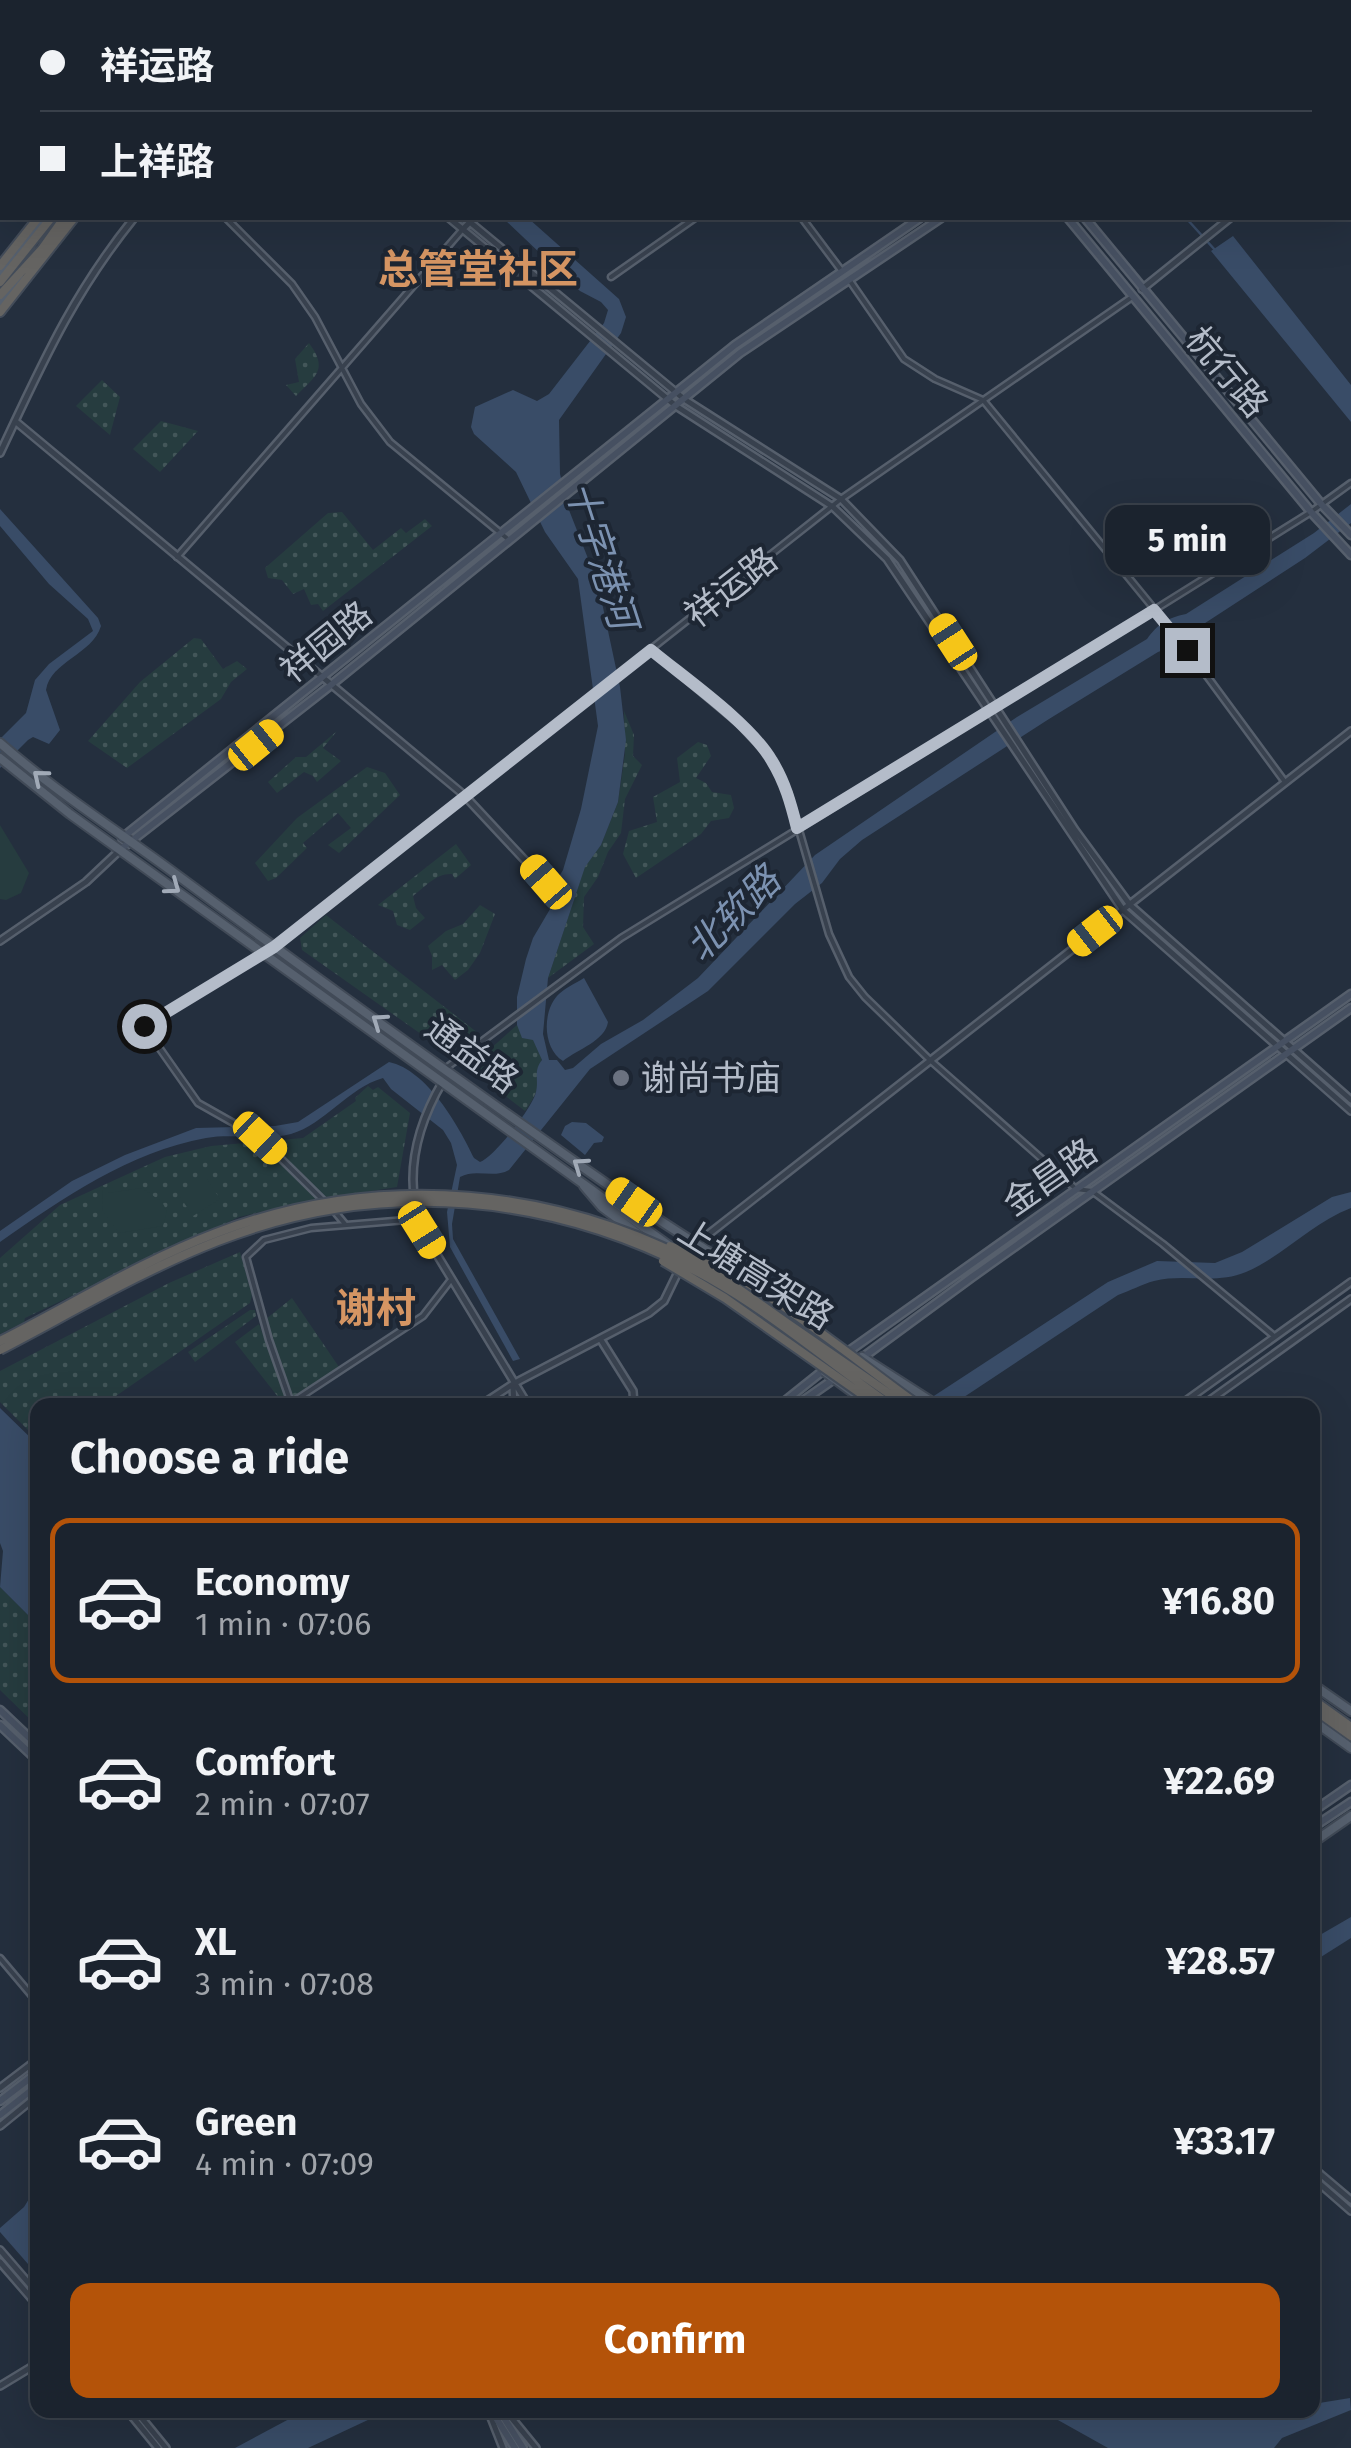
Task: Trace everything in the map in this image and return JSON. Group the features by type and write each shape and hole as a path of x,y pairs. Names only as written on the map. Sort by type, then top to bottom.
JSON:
{"highway":[{"path":"0,266 43,220"},
{"path":"0,282 38,234 44,220"},
{"path":"0,294 65,220"},
{"path":"0,312 66,220"},
{"name":"上塘高架路","path":"0,1341 214,1234 297,1208 346,1199 444,1193 489,1197 589,1217 656,1243 718,1276 895,1398"},
{"name":"上塘高架路","path":"0,1350 216,1242 297,1217 348,1207 440,1201 542,1213 611,1232 709,1279 870,1398"},
{"path":"656,1243 695,1255 764,1295 906,1398"},
{"path":"1320,1705 1351,1727"},
{"path":"1320,1714 1351,1736"}],"main road":[{"path":"0,274 43,220"},
{"path":"0,302 22,280 66,220"},
{"path":"667,398 735,345 917,220"},
{"path":"676,406 740,353 938,220"},
{"name":"杭行路","path":"1070,220 1351,555"},
{"name":"杭行路","path":"1087,220 1349,533"},
{"name":"祥园路","path":"122,835 667,398"},
{"name":"祥园路","path":"121,849 332,685 676,406"},
{"name":"通益路","path":"0,744 274,947 862,1357 883,1383 906,1398"},
{"name":"通益路","path":"0,758 264,954 578,1178 826,1368"},
{"path":"121,849 122,835"},
{"name":"金昌路","path":"789,1398 1351,994"},
{"name":"金昌路","path":"807,1398 1351,1008"},
{"path":"578,1178 602,1206 680,1268 869,1398"},
{"path":"862,1357 927,1398"},
{"path":"1320,1690 1351,1711"},
{"path":"0,1710 30,1738"},
{"path":"0,1726 30,1753"},
{"path":"1320,1726 1351,1748"},
{"path":"1320,1806 1351,1785"},
{"path":"1320,1823 1351,1802"},
{"path":"1320,1837 1351,1816"},
{"path":"0,2102 30,2078"},
{"path":"0,2115 30,2091"},
{"path":"496,2418 519,2448"},
{"path":"506,2418 519,2448"}],"street":[{"path":"0,453 59,326 132,220"},
{"path":"228,220 292,284 361,404 390,442 510,540"},
{"path":"452,220 676,406 833,507 888,559 997,725 1015,744 1130,905 1284,1041 1288,1053 1351,1111"},
{"path":"176,557 469,220"},
{"path":"471,220 676,392 841,499 900,560 1123,910 1276,1048 1351,1100"},
{"path":"611,277 692,220"},
{"path":"804,220 904,359 934,379 983,400 1187,650 1285,783"},
{"path":"1142,289 1227,220"},
{"name":"祥运路","path":"345,1224 260,1138 198,1103 144,1026 274,947 841,499 1132,297"},
{"path":"15,421 464,795 546,882"},
{"path":"446,1068 621,938 1154,610 1351,483"},
{"path":"651,650 738,723 770,757 788,792 817,899 849,977 865,997 1076,1189 1092,1191 1186,1261 1275,1337"},
{"path":"491,1398 631,1325 664,1301 696,1244 1351,731"},
{"name":"祥园路","path":"0,940 86,882 121,849"},
{"path":"443,1081 420,1130 412,1159 414,1209 523,1398"},
{"path":"290,1398 246,1257 264,1240 345,1224 418,1219"},
{"path":"297,1398 422,1316 452,1278"},
{"path":"1190,1398 1351,1282"},
{"path":"1213,1398 1351,1299"},
{"path":"601,1340 634,1398"},
{"path":"512,1384 513,1398"},
{"path":"0,1958 30,1993"},
{"path":"0,2088 30,2066"},
{"path":"0,2126 30,2102"},
{"path":"1320,2175 1351,2200"},
{"path":"1320,2184 1351,2210"},
{"path":"0,2250 30,2294"},
{"path":"0,2262 30,2288"},
{"path":"0,2386 30,2369"},
{"path":"136,2418 166,2448"},
{"path":"140,2418 158,2448"},
{"path":"493,2418 503,2448"},
{"path":"509,2418 536,2448"}],"green space":[{"path":"309,343 319,366 314,378 296,396 286,385 299,382 295,359"},
{"path":"102,380 120,397 110,435 76,406"},
{"path":"161,421 198,431 160,472 133,449"},
{"path":"342,512 373,550 401,528 406,533 425,519 432,526 323,611 318,604 311,605 304,589 293,594 282,580 268,578 265,568 328,513"},
{"path":"194,638 201,639 223,669 237,661 247,669 231,682 221,699 127,768 88,741 140,682"},
{"path":"624,711 634,735 633,756 642,765 625,799 621,833 584,897 583,927 594,944 548,978 585,866 601,845 618,802 625,754"},
{"path":"337,731 323,748 341,761 317,782 304,772 277,793 268,782 296,757 306,757"},
{"path":"698,742 707,745 711,756 696,778 712,792 731,795 734,808 729,818 711,821 701,834 636,878 623,854 629,831 657,822 653,797 680,782 677,758"},
{"path":"367,767 385,773 400,795 339,853 328,845 351,828 338,813 303,843 307,848 268,881 255,863 297,818"},
{"path":"0,825 29,873 21,893 6,900 0,899"},
{"path":"456,844 471,865 455,879 446,874 426,885 413,896 416,908 425,918 410,930 397,925 393,911 378,905"},
{"path":"480,905 495,914 480,953 468,970 455,980 442,965 432,970 428,946 446,931 463,924"},
{"path":"326,915 478,1033 445,1051 302,950 300,938"},
{"path":"517,1025 535,1041 542,1068 535,1095 525,1111 469,1068"},
{"path":"368,1086 373,1090 378,1087 410,1113 397,1187 239,1217 25,1318 0,1334 0,1258 60,1205 165,1157 211,1146 303,1138 356,1101"},
{"path":"207,1179 220,1199 193,1216 180,1197"},
{"path":"108,1187 108,1193 142,1188 162,1202 167,1211 163,1226 119,1233 102,1210 103,1190"},
{"path":"240,1252 252,1295 250,1303 113,1398 30,1398 30,1432 0,1402 0,1371 169,1283"},
{"path":"292,1298 339,1367 293,1397 266,1319"},
{"path":"255,1310 256,1316 195,1362 188,1352"},
{"path":"259,1324 287,1398 279,1398 235,1342"},
{"path":"0,1587 30,1617 30,1719 0,1690"}],"water":[{"path":"505,220 530,220 619,299 626,317 621,333 559,420 560,474 569,510 598,584 620,687 626,740 618,802 601,845 585,867 548,978 543,1034 549,1060 557,1060 565,1070 643,1020 698,978 815,855 1017,717 1147,639 1164,622 1186,614 1314,533 1351,504 1351,523 1199,627 1182,643 1158,652 1049,719 862,840 708,991 590,1069 509,1170 460,1177 453,1239 520,1359 513,1361 450,1247 447,1212 457,1165 451,1143 443,1130 391,1089 383,1078 291,1134 206,1138 124,1165 73,1193 0,1242 0,1231 72,1181 125,1155 196,1128 298,1122 389,1062 403,1067 429,1087 480,1162 521,1119 533,1099 542,1060 533,1040 522,1038 517,1025 517,997 533,938 553,904 555,883 563,870 581,809 598,726 578,579 545,532 516,472 471,427 475,407 513,390 537,401 549,394 604,323 608,310 580,291"},
{"path":"1233,236 1351,385 1351,422 1211,251"},
{"path":"0,509 101,626 89,644 49,680 46,690 60,730 49,744 33,737 28,740 0,768 0,739 26,713 35,680 49,664 93,631 88,619 49,584 0,526"},
{"path":"584,978 608,1022 596,1040 563,1061 548,1040 549,1012 560,993"},
{"path":"572,1122 586,1123 604,1137 602,1142 594,1143 585,1155 561,1135"},
{"path":"1351,1192 1351,1208 1246,1272 1223,1278 1166,1279 1140,1286 1118,1295 963,1398 931,1398 1108,1282 1157,1261 1215,1263 1242,1252 1332,1197"},
{"path":"0,1408 30,1437 30,1617 0,1587"},
{"path":"1351,1917 1351,1938 1320,1958 1320,1935"},
{"path":"30,2197 30,2267 22,2273 0,2268 0,2228"},
{"path":"1350,2398 1351,2410 1282,2438 1274,2448 1108,2448 1054,2418 1320,2418 1320,2403"},
{"path":"291,2418 372,2418 308,2448 235,2448"}],"pier":[{"path":"0,2232 30,2266 30,2274 6,2279 0,2275"}],"waterway":[{"path":"1188,220 1215,250"}],"place":[{"name":"谢尚书庙","path":"621,1078"}],"district":[{"name":"总管堂社区","path":"478,270"},
{"name":"谢村","path":"376,1309"}],"route":[{"path":"144,1026 274,947 651,650 738,723 770,757 788,792 797,828 1154,610 1187,650"}],"water label":[{"name":"十字港河","path":"601,555"},
{"name":"北软路","path":"733,914"}]}
